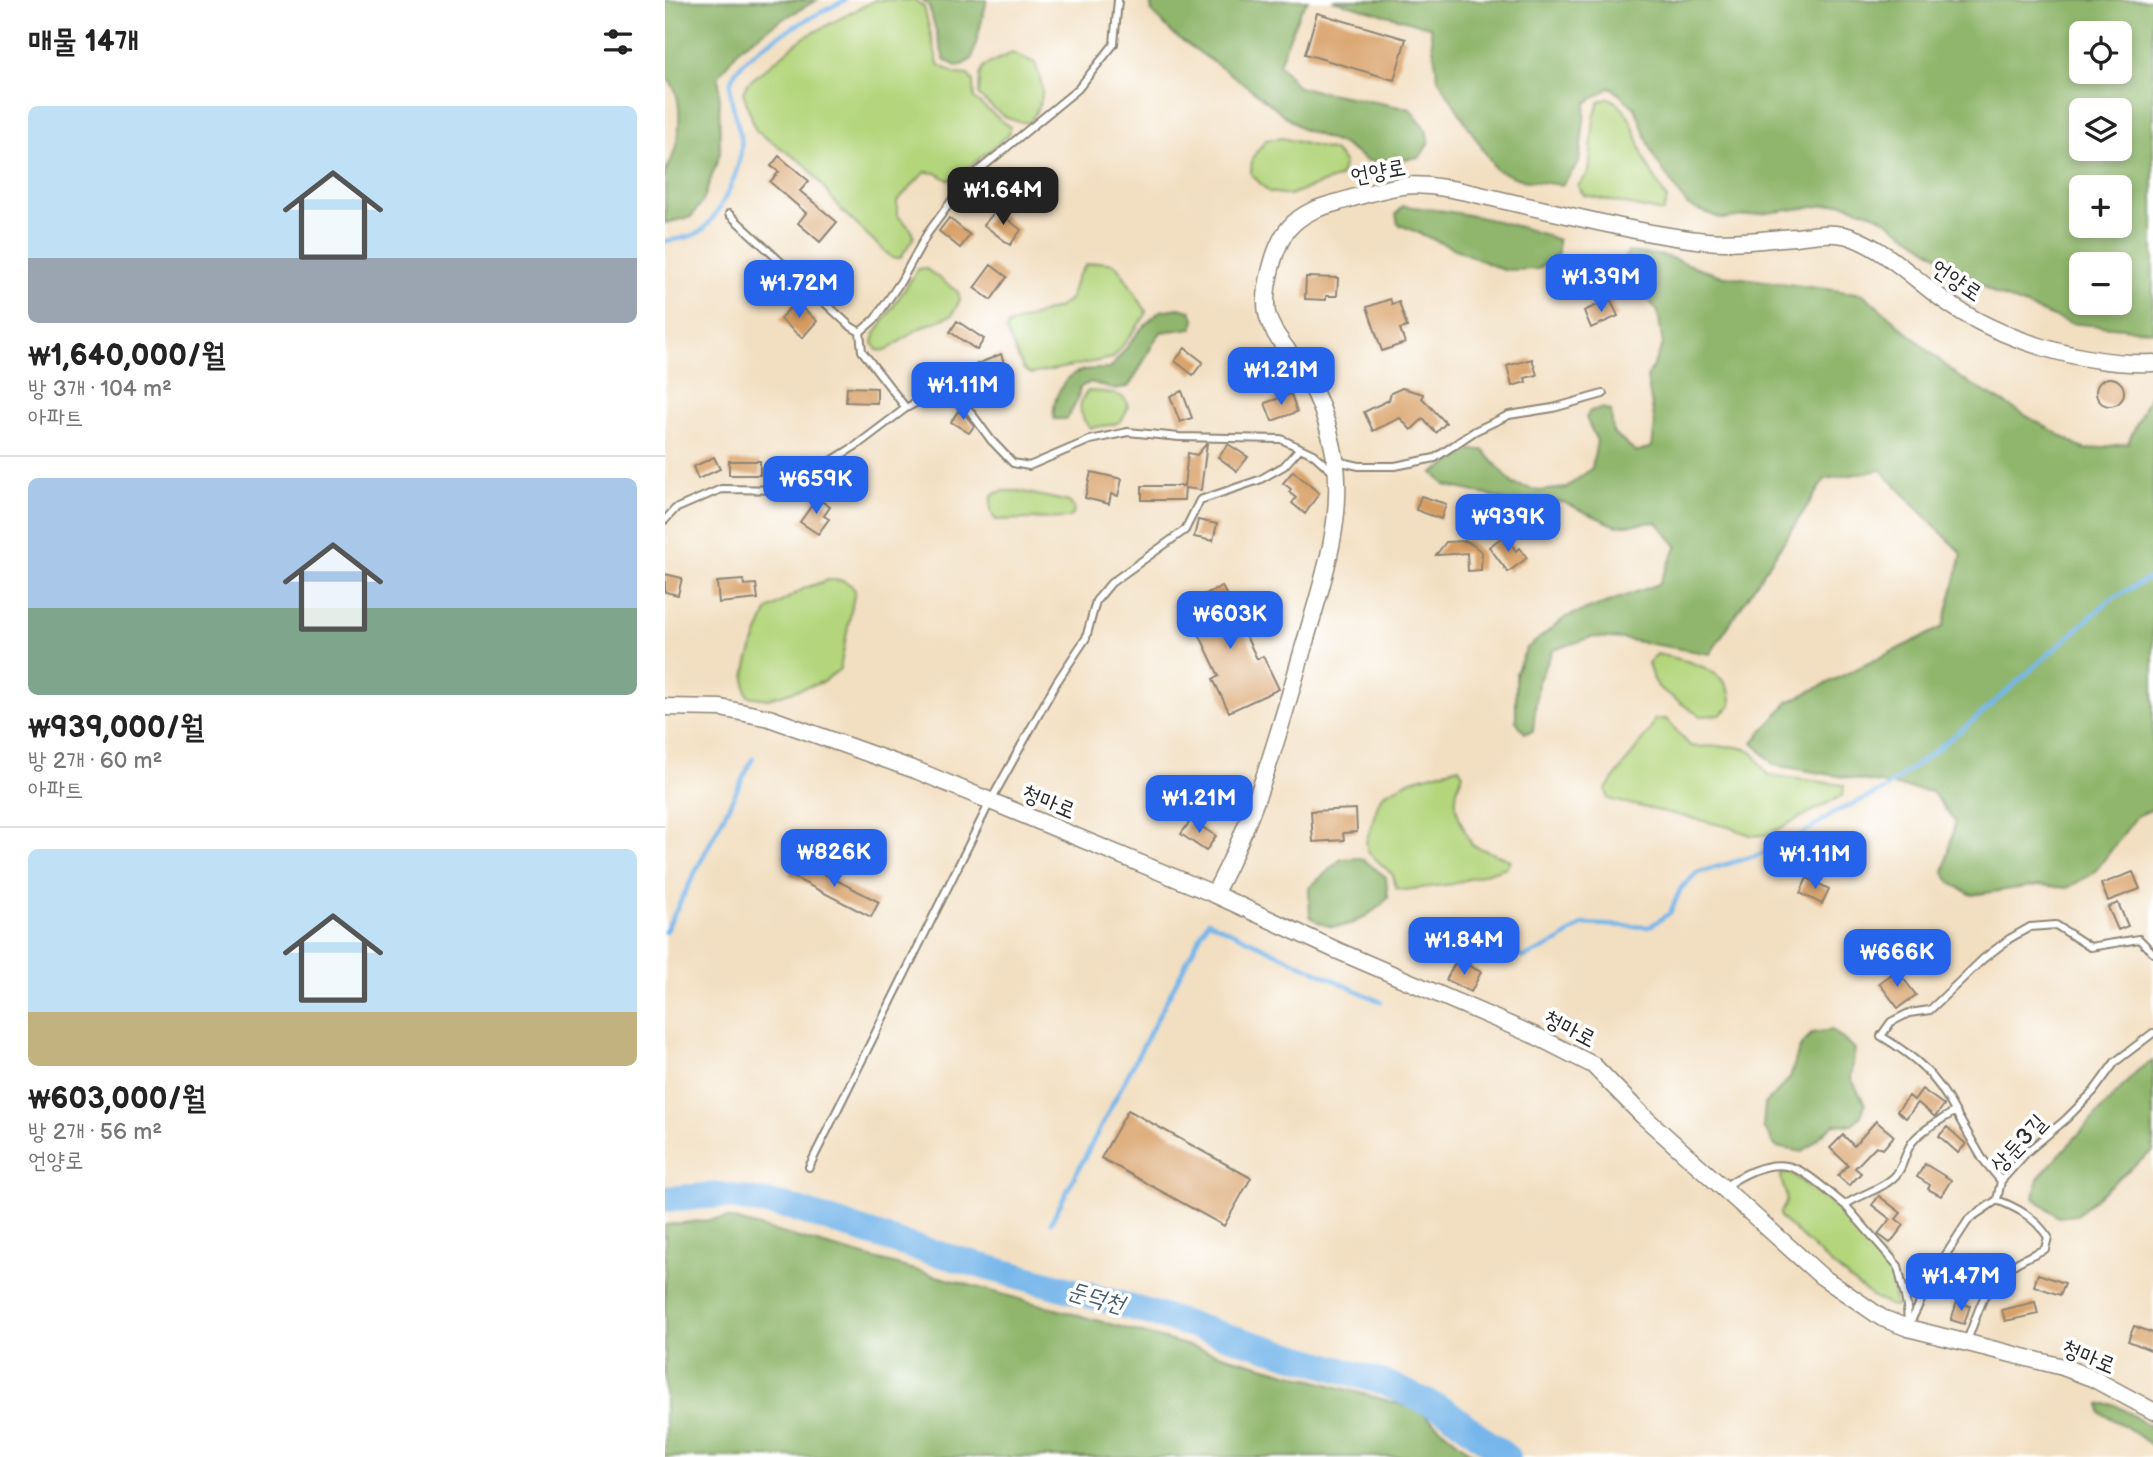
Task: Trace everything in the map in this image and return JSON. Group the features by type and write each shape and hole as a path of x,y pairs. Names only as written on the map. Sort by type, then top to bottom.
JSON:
{"street":[{"name":"언양로","path":"1214,894 1232,860 1256,802 1284,716 1330,549 1336,511 1336,468 1328,429 1306,375 1267,318 1268,278 1285,232 1304,215 1342,201 1403,186 1425,186 1488,197 1644,232 1708,241 1838,233 1872,247 1954,307 1996,330 2066,353 2135,364 2153,363"},
{"name":"청마로","path":"665,707 733,710 769,718 918,771 1214,894 1538,1037 1593,1065 1642,1115 1821,1276 1882,1318 1908,1328 2073,1371 2092,1378 2153,1411"}],"lane":[{"path":"860,332 875,319 901,281 927,234 967,180 1069,97 1114,44 1118,0"},
{"path":"729,214 850,326 860,332"},
{"path":"860,332 862,351 906,408"},
{"path":"665,520 675,509 721,489 781,490 796,487 812,473 921,400 939,398 953,401 969,410 991,440 1013,463 1030,466 1090,440 1128,432 1179,437 1281,439 1336,468 1395,466 1435,458 1475,431 1509,415 1553,408 1603,394"},
{"path":"809,1167 990,802 1056,683 1086,638 1096,601 1111,583 1185,530 1200,500 1259,480 1284,466 1300,448"},
{"path":"2001,1181 1982,1158 1944,1090 1927,1069 1910,1053 1881,1036 1891,1022 1909,1013 1930,1010 1983,959 2030,927 2056,925 2090,947 2139,939 2153,953"},
{"name":"상둔3길","path":"1908,1328 1936,1270 1969,1219 1997,1200 2001,1181 2027,1152 2065,1120 2093,1091 2115,1062 2153,1033"},
{"path":"1845,1205 1857,1196 1876,1190 1895,1178 1905,1161 1912,1140 1955,1111"},
{"path":"1722,1188 1740,1176 1765,1166 1795,1168 1845,1205 1898,1265 1907,1306 1908,1328"},
{"path":"1966,1342 1986,1289 1998,1275 2017,1261 2045,1248 2048,1237 2020,1208 1997,1200"}],"green space":[{"path":"665,0 817,0 776,23 740,48 719,75 720,153 703,201 691,217 665,223 665,174 675,150 679,104 672,84 665,77"},
{"path":"875,0 915,0 924,7 938,64 956,74 968,75 973,81 974,99 1010,127 1010,133 956,178 948,180 936,173 925,172 897,201 897,215 911,229 914,237 900,258 892,258 842,211 806,165 756,131 743,92 748,83 803,38"},
{"path":"923,0 987,0 972,59 958,67 944,59 929,6"},
{"path":"1150,0 1308,0 1300,11 1279,64 1298,87 1410,109 1426,130 1429,142 1420,157 1367,161 1344,145 1302,129 1242,82 1173,34 1152,12"},
{"path":"1332,0 2153,0 2153,331 2069,323 1994,293 1879,216 1842,203 1722,219 1688,206 1655,159 1635,108 1611,87 1586,103 1579,163 1562,185 1522,180 1496,170 1438,79 1430,27"},
{"path":"1012,53 1035,63 1041,80 1041,99 1030,122 1008,118 979,96 980,76 984,66"},
{"path":"1609,98 1624,110 1633,125 1645,160 1667,200 1663,212 1584,195 1578,186 1589,172 1594,118 1599,102"},
{"path":"1282,138 1334,151 1344,162 1340,177 1289,195 1269,192 1251,174 1252,158 1266,140"},
{"path":"1403,206 1462,214 1521,227 1558,240 1558,254 1538,269 1503,270 1398,224 1396,214"},
{"path":"1628,252 1665,256 1719,275 1863,294 1959,377 2086,450 2128,443 2153,388 2153,809 2137,816 2094,873 2067,888 2039,885 1972,895 1952,884 1944,873 1955,822 1932,792 1774,765 1753,742 1788,702 1943,627 1962,554 1881,470 1825,479 1710,654 1623,639 1592,637 1553,650 1538,682 1533,731 1525,733 1516,721 1516,673 1526,649 1566,617 1659,584 1677,546 1657,522 1616,526 1563,502 1513,505 1496,497 1445,485 1433,473 1470,450 1483,450 1513,484 1539,491 1566,488 1592,468 1597,441 1586,418 1590,411 1602,408 1611,411 1613,433 1636,452 1652,447 1655,424 1647,378 1663,345 1658,312 1621,265"},
{"path":"1100,262 1114,264 1121,271 1146,311 1145,316 1113,358 1031,374 1024,370 1006,331 1008,325 1059,307 1070,299 1077,277 1086,265"},
{"path":"925,268 958,292 960,300 952,315 918,329 886,351 877,350 873,343 875,334 918,269"},
{"path":"1179,308 1191,311 1195,321 1192,328 1161,332 1128,387 1112,389 1091,382 1080,387 1077,401 1067,419 1054,419 1057,395 1072,375 1086,370 1110,369 1141,329 1160,311"},
{"path":"1088,391 1107,392 1125,399 1127,410 1122,419 1114,424 1090,428 1081,410 1082,400"},
{"path":"1019,491 1069,502 1074,508 1073,515 1068,518 996,520 991,511 992,497 993,494"},
{"path":"828,580 846,582 855,590 840,669 823,682 768,699 748,696 745,688 747,666 767,611 805,588"},
{"path":"1657,654 1694,663 1717,675 1730,693 1731,706 1720,715 1700,716 1659,688 1648,663"},
{"path":"1655,719 1666,719 1690,746 1731,746 1746,749 1756,757 1768,775 1844,785 1843,795 1769,834 1753,836 1729,827 1608,799 1606,789 1650,730"},
{"path":"1459,767 1463,774 1456,802 1463,827 1472,845 1510,860 1507,867 1453,884 1404,890 1396,888 1393,875 1368,852 1366,842 1382,795 1411,780"},
{"path":"1361,858 1386,877 1388,898 1368,915 1342,926 1325,925 1310,917 1309,888 1341,859"},
{"path":"1832,1030 1855,1049 1851,1078 1865,1104 1861,1116 1851,1125 1834,1124 1803,1152 1776,1147 1763,1127 1765,1104 1790,1078 1799,1049 1812,1033"},
{"path":"2153,1061 2153,1151 2077,1215 2058,1217 2034,1198 2038,1178 2138,1070"},
{"path":"1790,1173 1840,1211 1886,1263 1896,1306 1885,1303 1855,1283 1780,1217 1786,1202 1781,1174"},
{"path":"727,1218 1417,1409 1476,1457 665,1457 665,1225"},
{"path":"2100,1404 2114,1404 2153,1428 2153,1446 2101,1413"}],"building":[{"path":"1317,13 1406,39 1394,80 1305,54"},
{"path":"779,156 809,181 800,191 837,222 820,242 798,223 806,213 770,182 779,172 771,166"},
{"path":"996,210 1021,230 1010,245 984,225"},
{"path":"949,218 970,235 960,248 939,231"},
{"path":"991,265 1007,277 991,300 974,288"},
{"path":"1306,277 1338,278 1337,296 1326,296 1326,300 1305,299"},
{"path":"1390,299 1392,304 1399,302 1407,327 1400,329 1405,343 1382,351 1367,307"},
{"path":"1610,299 1618,316 1591,328 1584,311"},
{"path":"795,302 817,321 802,338 780,319"},
{"path":"957,321 984,339 977,350 950,332"},
{"path":"1185,348 1203,362 1193,375 1175,361"},
{"path":"1001,354 1008,374 990,381 987,400 961,395 973,376 970,375 975,365"},
{"path":"1532,359 1537,375 1512,386 1507,366"},
{"path":"2110,378 2120,382 2124,392 2120,402 2110,406 2100,402 2096,392 2100,382"},
{"path":"847,387 877,388 877,403 846,402"},
{"path":"1402,388 1423,394 1422,398 1446,423 1436,433 1423,419 1411,430 1400,418 1373,431 1364,412 1389,400 1391,393"},
{"path":"1182,391 1192,418 1180,422 1170,396"},
{"path":"1291,394 1297,412 1272,421 1265,403"},
{"path":"958,411 974,426 969,433 951,422"},
{"path":"1207,443 1201,490 1185,488 1184,500 1142,500 1142,486 1184,486 1188,453 1197,455"},
{"path":"1228,444 1248,457 1237,471 1218,457"},
{"path":"714,457 720,469 698,479 693,467"},
{"path":"729,461 760,461 760,475 729,475"},
{"path":"1293,471 1319,493 1305,514 1292,503 1296,498 1289,492 1291,489 1283,483"},
{"path":"1091,472 1122,479 1118,496 1111,494 1109,504 1085,498"},
{"path":"1421,496 1446,504 1441,519 1416,510"},
{"path":"817,498 830,507 824,516 829,519 818,534 800,522"},
{"path":"1198,520 1217,524 1213,541 1194,537"},
{"path":"1505,535 1516,551 1520,548 1527,558 1508,572 1489,547"},
{"path":"1467,541 1482,552 1481,570 1468,571 1467,553 1436,555 1446,542"},
{"path":"665,574 682,578 678,595 665,592"},
{"path":"743,580 744,585 756,584 758,599 719,603 717,582"},
{"path":"1222,586 1257,659 1263,656 1279,689 1229,712 1213,679 1219,676 1185,604"},
{"path":"1356,809 1357,832 1343,833 1344,840 1313,842 1311,811"},
{"path":"1191,820 1216,836 1206,851 1181,834"},
{"path":"797,860 879,902 871,917 789,875"},
{"path":"2133,872 2140,889 2108,901 2101,884"},
{"path":"1807,878 1829,889 1822,904 1800,893"},
{"path":"2118,903 2128,926 2118,930 2108,907"},
{"path":"1455,963 1462,967 1464,963 1481,972 1471,992 1446,980"},
{"path":"1897,970 1916,995 1898,1008 1879,983"},
{"path":"1922,1089 1944,1105 1935,1117 1918,1103 1906,1118 1897,1111 1909,1096 1914,1100"},
{"path":"1128,1110 1251,1178 1224,1226 1101,1158"},
{"path":"1876,1121 1894,1136 1883,1149 1876,1146 1855,1168 1861,1173 1849,1186 1838,1176 1848,1165 1830,1148 1843,1135 1854,1146"},
{"path":"1947,1127 1966,1144 1958,1153 1939,1136"},
{"path":"1925,1164 1951,1180 1941,1196 1928,1189 1930,1185 1917,1177"},
{"path":"1879,1196 1901,1213 1896,1219 1904,1225 1890,1243 1878,1234 1890,1219 1872,1205"},
{"path":"1944,1273 1968,1281 1961,1301 1937,1293"},
{"path":"2038,1274 2065,1283 2060,1295 2034,1286"},
{"path":"1957,1302 1970,1306 1964,1324 1951,1320"},
{"path":"2035,1302 2038,1314 2005,1321 2002,1310"},
{"path":"2134,1326 2153,1333 2153,1351 2128,1341"}],"waterway":[{"path":"665,241 689,237 701,231 716,214 735,176 741,140 733,109 731,84 740,66 783,33 845,0"},
{"path":"1429,958 1453,948 1484,949 1525,957 1559,941 1583,924 1649,927 1670,913 1681,888 1697,873 1784,847 1835,812 1884,790 1973,721 2111,599 2153,576"},
{"path":"665,932 753,758"},
{"path":"1051,1222 1208,921 1381,1002"},
{"name":"둔덕천","path":"665,1199 720,1195 789,1207 910,1246 1110,1301 1388,1384 1448,1412 1507,1457"}]}
